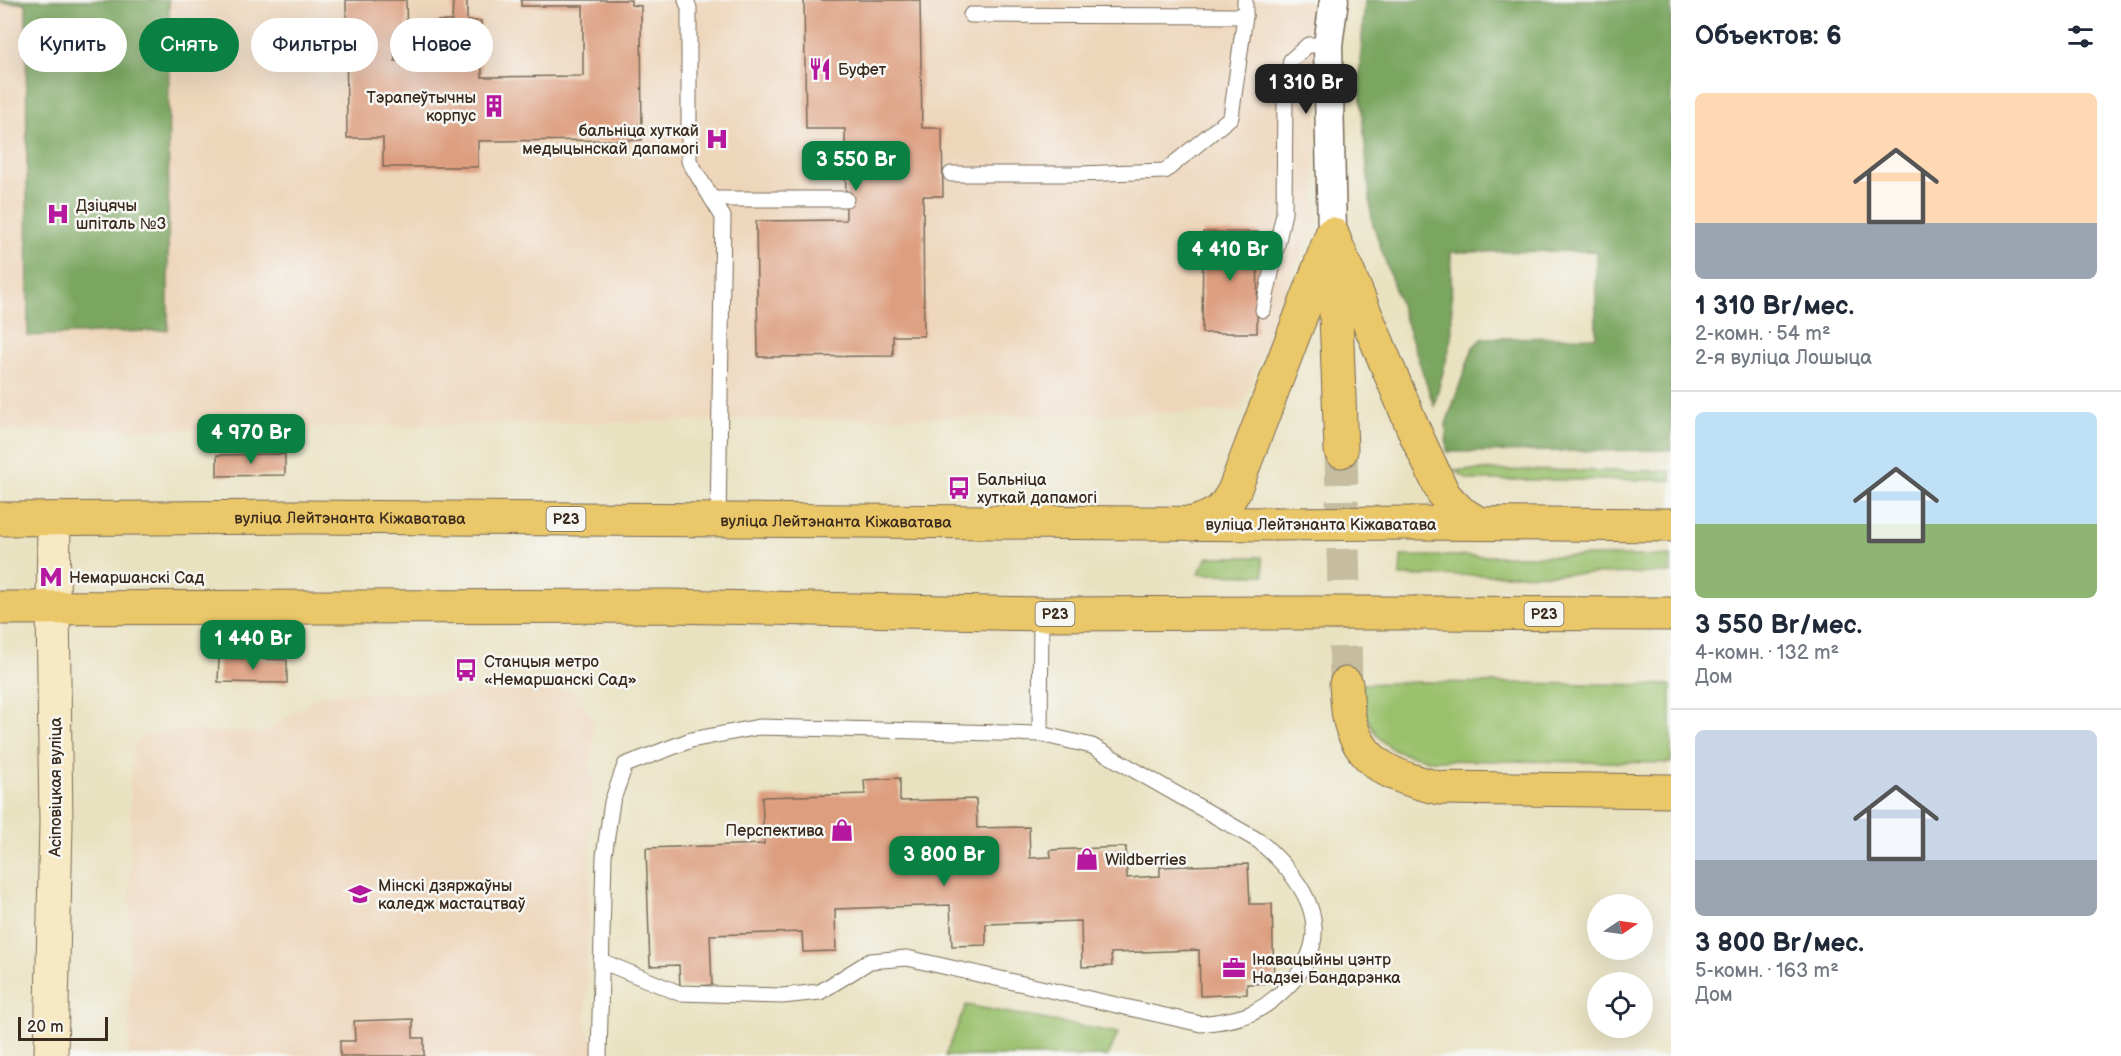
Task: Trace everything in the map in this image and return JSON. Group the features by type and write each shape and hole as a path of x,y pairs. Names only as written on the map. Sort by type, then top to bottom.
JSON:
{"main road":[{"path":"1332,234 1341,451"},
{"path":"1332,234 1444,495 1460,512 1478,523"},
{"path":"1191,525 1214,516 1224,509 1234,491 1332,234"},
{"name":"вуліца Лейтэнанта Кіжаватава","path":"0,519 304,517 1191,525 1478,523 1671,525"},
{"name":"Асіповіцкая вуліца","path":"51,1056 56,823 54,519"},
{"name":"Р23","path":"0,608 670,606 1041,614 1671,615"},
{"path":"1346,684 1349,718 1362,750 1386,771 1409,781 1439,788 1671,791"}],"street":[{"path":"1332,234 1328,45 1334,0"}],"lane":[{"path":"686,0 689,8 689,161 723,217 718,520"},
{"path":"951,174 1165,171 1231,117 1245,8 971,15"},
{"path":"1263,310 1284,213 1285,95 1291,60 1308,45 1328,45"},
{"path":"712,199 846,199"},
{"path":"1040,734 1041,614"},
{"path":"599,1056 601,961 604,856 612,802 625,765 691,740 759,727 1040,734 1092,746 1259,841 1276,856 1306,899 1313,918 1315,933 1312,951 1302,970 1279,995 1250,1015 1234,1020 1201,1024 906,958 870,961 820,993 782,996 679,993 601,961"}],"shaded area":[{"name":"бальніца хуткай медыцынскай дапамогі","path":"0,0 1319,0 1315,218 1240,411 114,430 0,429"},
{"name":"Мінскі дзяржаўны каледж мастацтваў","path":"571,690 593,718 586,1034 617,1056 129,1056 131,754 141,738 163,731 266,732 322,694"}],"green space":[{"path":"0,0 169,0 169,18 139,18 139,72 169,72 168,330 28,336 26,72 127,72 127,18 26,18 26,3 0,3"},
{"path":"1365,0 1671,0 1671,450 1447,452 1446,424 1473,347 1483,338 1596,337 1596,251 1451,252 1452,338 1434,406 1372,221 1359,78"},
{"path":"1454,470 1671,471 1671,480 1469,480"},
{"path":"1401,556 1671,556 1671,573 1400,576"},
{"path":"1208,557 1262,557 1264,575 1198,574"},
{"path":"1420,682 1671,685 1671,763 1428,760 1400,753 1384,742 1372,728 1366,712 1362,684"},
{"path":"966,1005 1118,1033 1108,1056 945,1056"}],"building":[{"name":"Тэрапеўтычны корпус","path":"346,0 406,0 406,18 390,18 390,72 482,72 482,77 583,76 583,6 521,6 521,0 631,0 631,5 641,6 642,140 478,141 478,167 383,167 383,138 347,138 347,72 378,72 378,18 346,18"},
{"name":"Тэрапеўтычны корпус","path":"453,0 467,0 467,18 452,18"},
{"path":"804,0 920,0 922,128 942,128 943,196 923,196 924,336 893,336 893,356 758,357 756,221 846,220 845,129 806,129"},
{"path":"1203,232 1258,232 1257,333 1202,333"},
{"path":"285,454 285,475 217,476 217,455"},
{"path":"219,658 287,660 287,683 218,682"},
{"path":"900,778 900,801 976,799 977,828 1029,827 1030,858 1051,857 1050,850 1126,847 1127,878 1160,876 1160,867 1248,864 1250,904 1272,904 1274,983 1247,984 1247,994 1200,996 1199,950 1111,953 1112,966 1082,967 1081,921 986,924 986,945 952,946 950,905 835,909 836,951 803,952 802,932 710,935 712,985 680,987 679,965 650,966 646,848 764,844 762,797 865,794 864,780"},
{"path":"413,1019 413,1038 424,1038 424,1056 340,1056 340,1041 355,1041 354,1021"}],"tunnel":[{"path":"1341,451 1346,684"}],"place":[{"name":"Буфет","path":"820,69"},
{"name":"Тэрапеўтычны корпус","path":"494,106"},
{"name":"бальніца хуткай медыцынскай дапамогі","path":"717,139"},
{"name":"Дзіцячы шпіталь №3","path":"58,214"},
{"name":"Бальніца хуткай дапамогі","path":"959,488"},
{"name":"Немаршанскі Сад","path":"51,577"},
{"name":"Станцыя метро «Немаршанскі Сад»","path":"466,670"},
{"name":"Перспектива","path":"842,830"},
{"name":"Wildberries","path":"1087,859"},
{"name":"Мінскі дзяржаўны каледж мастацтваў","path":"360,894"},
{"name":"Інавацыйны цэнтр Надзеі Бандарэнка","path":"1234,968"}]}
